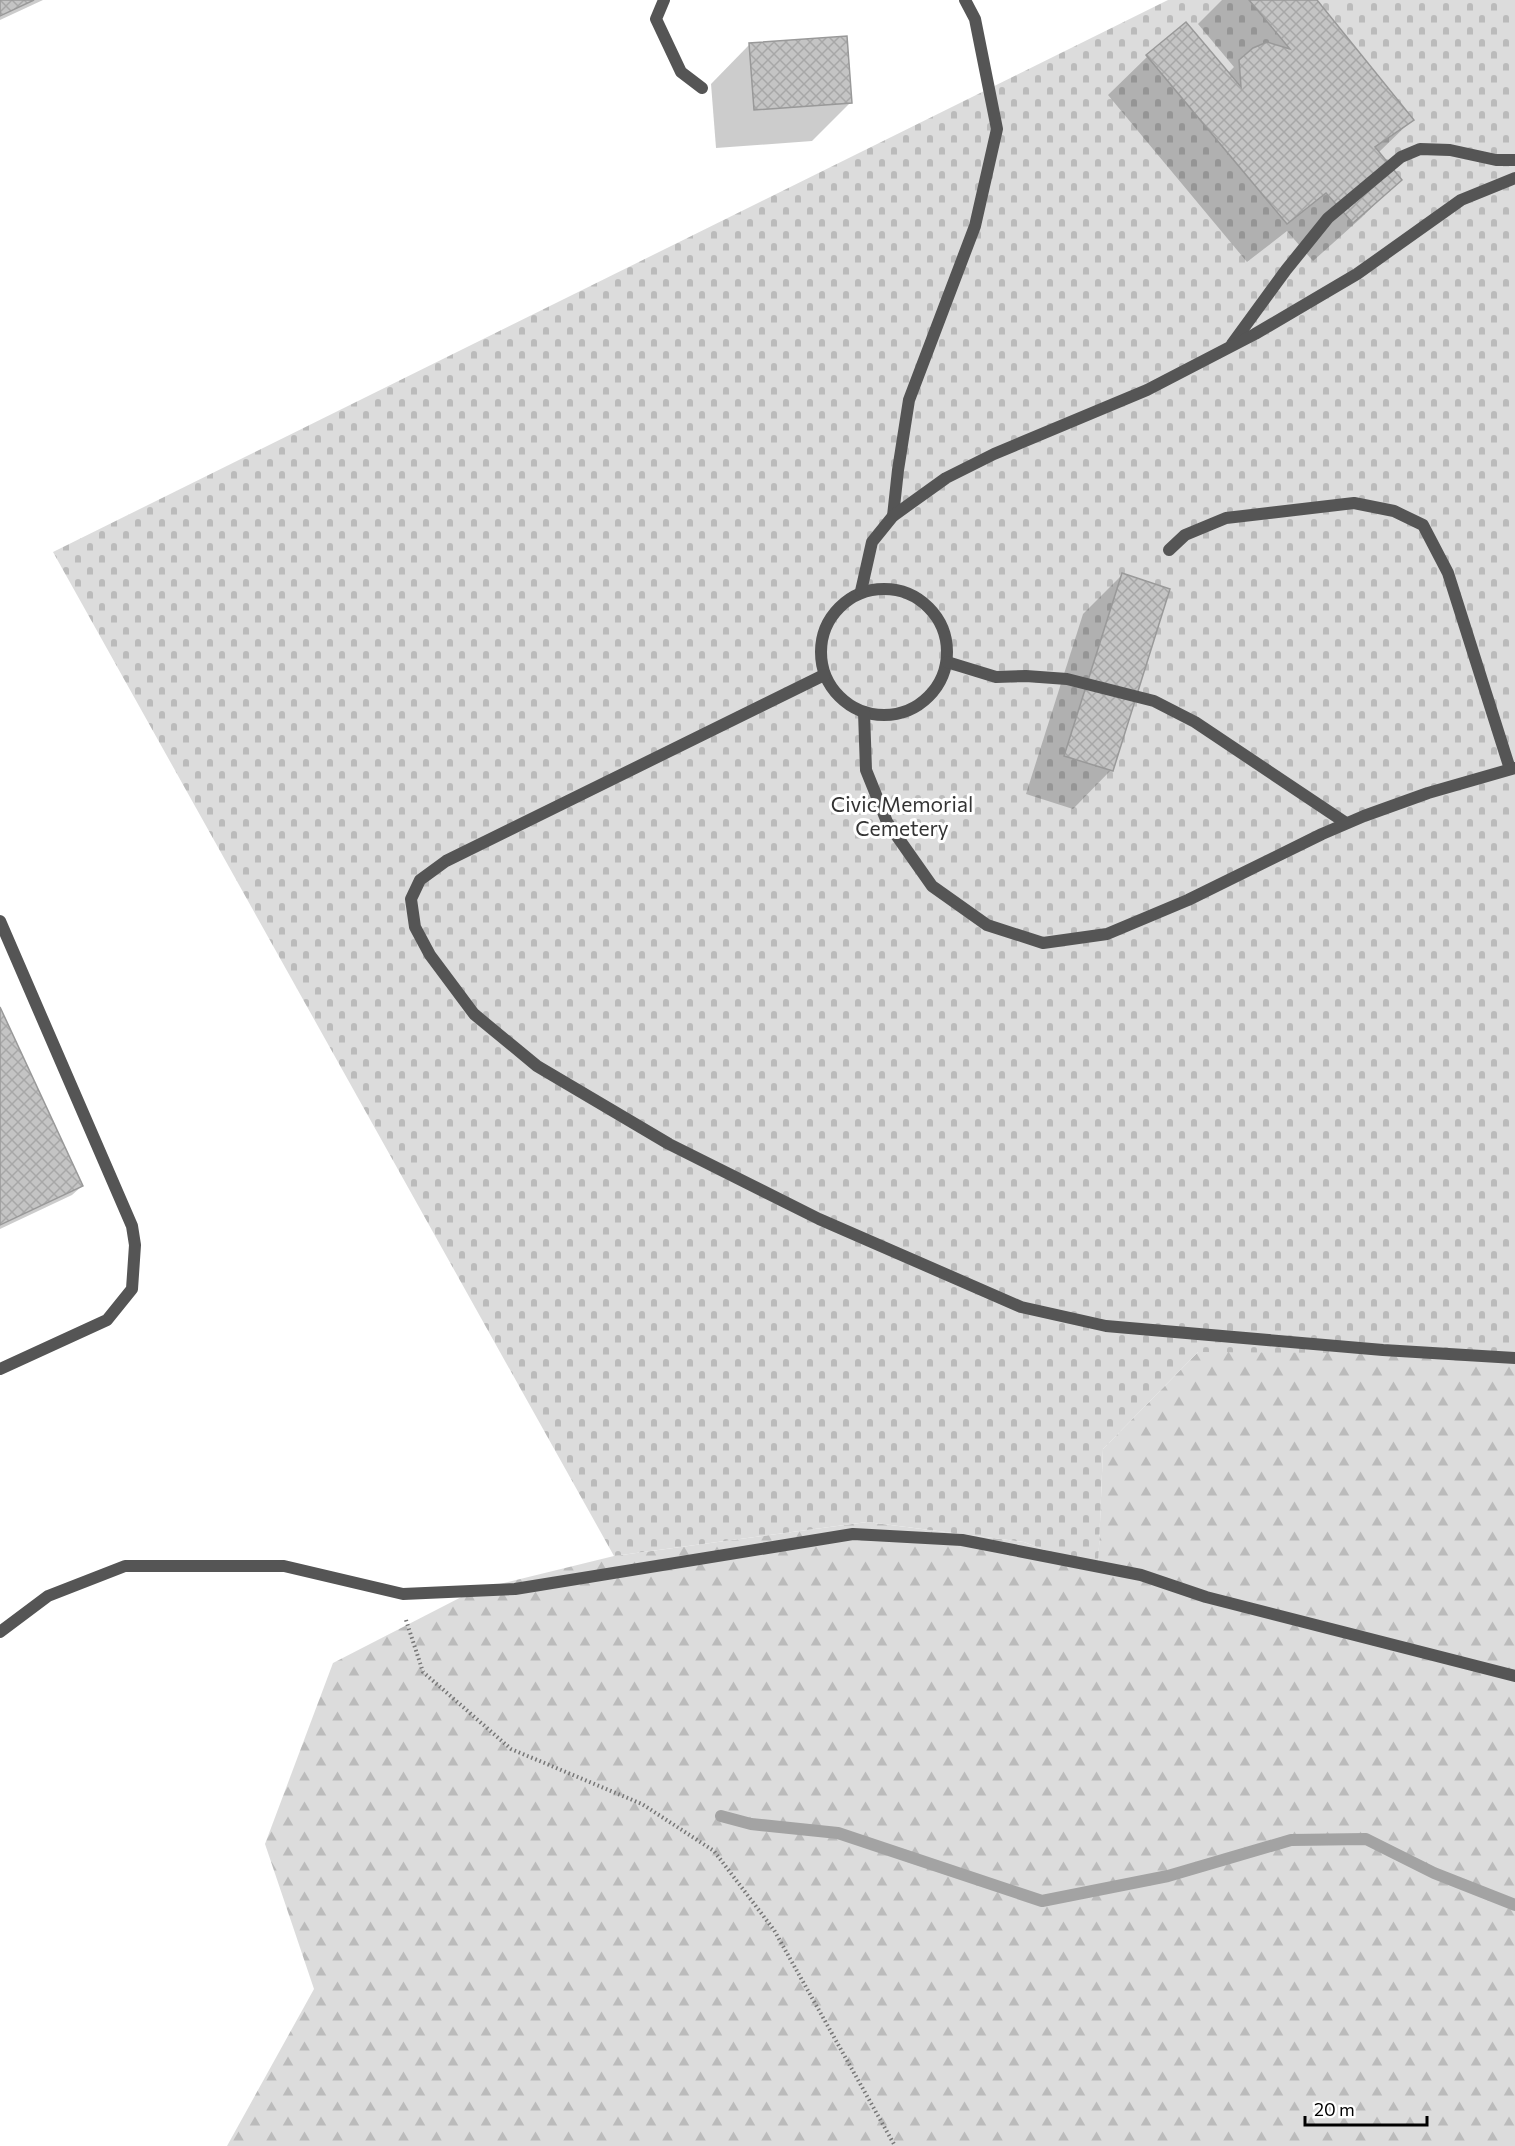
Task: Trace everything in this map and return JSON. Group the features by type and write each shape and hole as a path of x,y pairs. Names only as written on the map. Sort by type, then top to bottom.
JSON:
{"lane":[{"path":"664,0 656,19 681,72 702,88"},
{"path":"893,516 909,400 975,226 997,129 975,19 965,0"},
{"path":"1230,346 1328,218 1401,157 1420,149 1450,150 1496,160 1515,160"},
{"path":"861,591 872,542 893,516 946,478 994,454 1147,390 1255,334 1357,274 1461,200 1515,178"},
{"path":"864,712 866,770 887,822 932,886 987,925 1043,943 1107,934 1188,900 1346,824 1428,793 1513,768 1448,573 1423,525 1394,511 1354,503 1226,519 1185,535 1169,550"},
{"path":"886,587 899,589 926,603 944,626 949,657 947,662 940,682 929,698 912,709 892,716 864,712 840,698 824,675 820,651 826,625 843,602 861,591 886,587"},
{"path":"947,662 996,677 1026,676 1067,679 1154,701 1195,722 1346,824"},
{"path":"824,675 446,861 420,880 411,899 415,927 430,955 474,1014 537,1066 669,1144 819,1219 1021,1307 1106,1326 1383,1350 1515,1358"},
{"path":"0,921 132,1226 135,1245 132,1289 107,1320 0,1369"},
{"path":"0,1632 48,1596 125,1566 284,1566 403,1594 514,1589 853,1534 962,1540 1141,1575 1206,1597 1515,1677"}],"path":[{"path":"403,1594 405,1617 423,1672 511,1749 642,1804 714,1851 774,1930 895,2146"}],"green space":[{"name":"Civic Memorial Cemetery","path":"1168,0 1515,0 1515,1360 1385,1353 1198,1352 1103,1449 1098,1571 1024,1542 867,1522 614,1556 53,552"},
{"path":"1214,1339 1515,1360 1515,2146 227,2146 314,1989 265,1844 333,1663 475,1590 614,1556 867,1522 1024,1542 1098,1571 1103,1449 1198,1352"}],"building":[{"path":"0,0 34,0 0,16"},
{"path":"1249,0 1317,0 1414,120 1375,147 1402,180 1353,223 1326,193 1287,224 1146,55 1186,22 1241,87 1239,60 1253,48 1267,42 1290,49"},
{"path":"847,36 852,103 754,110 749,43"},
{"path":"1122,573 1170,589 1113,771 1064,756"},
{"path":"0,1007 83,1186 0,1225"}],"waterway":[{"path":"721,1816 751,1824 838,1833 1042,1901 1168,1876 1291,1840 1366,1839 1434,1873 1515,1905"}]}
